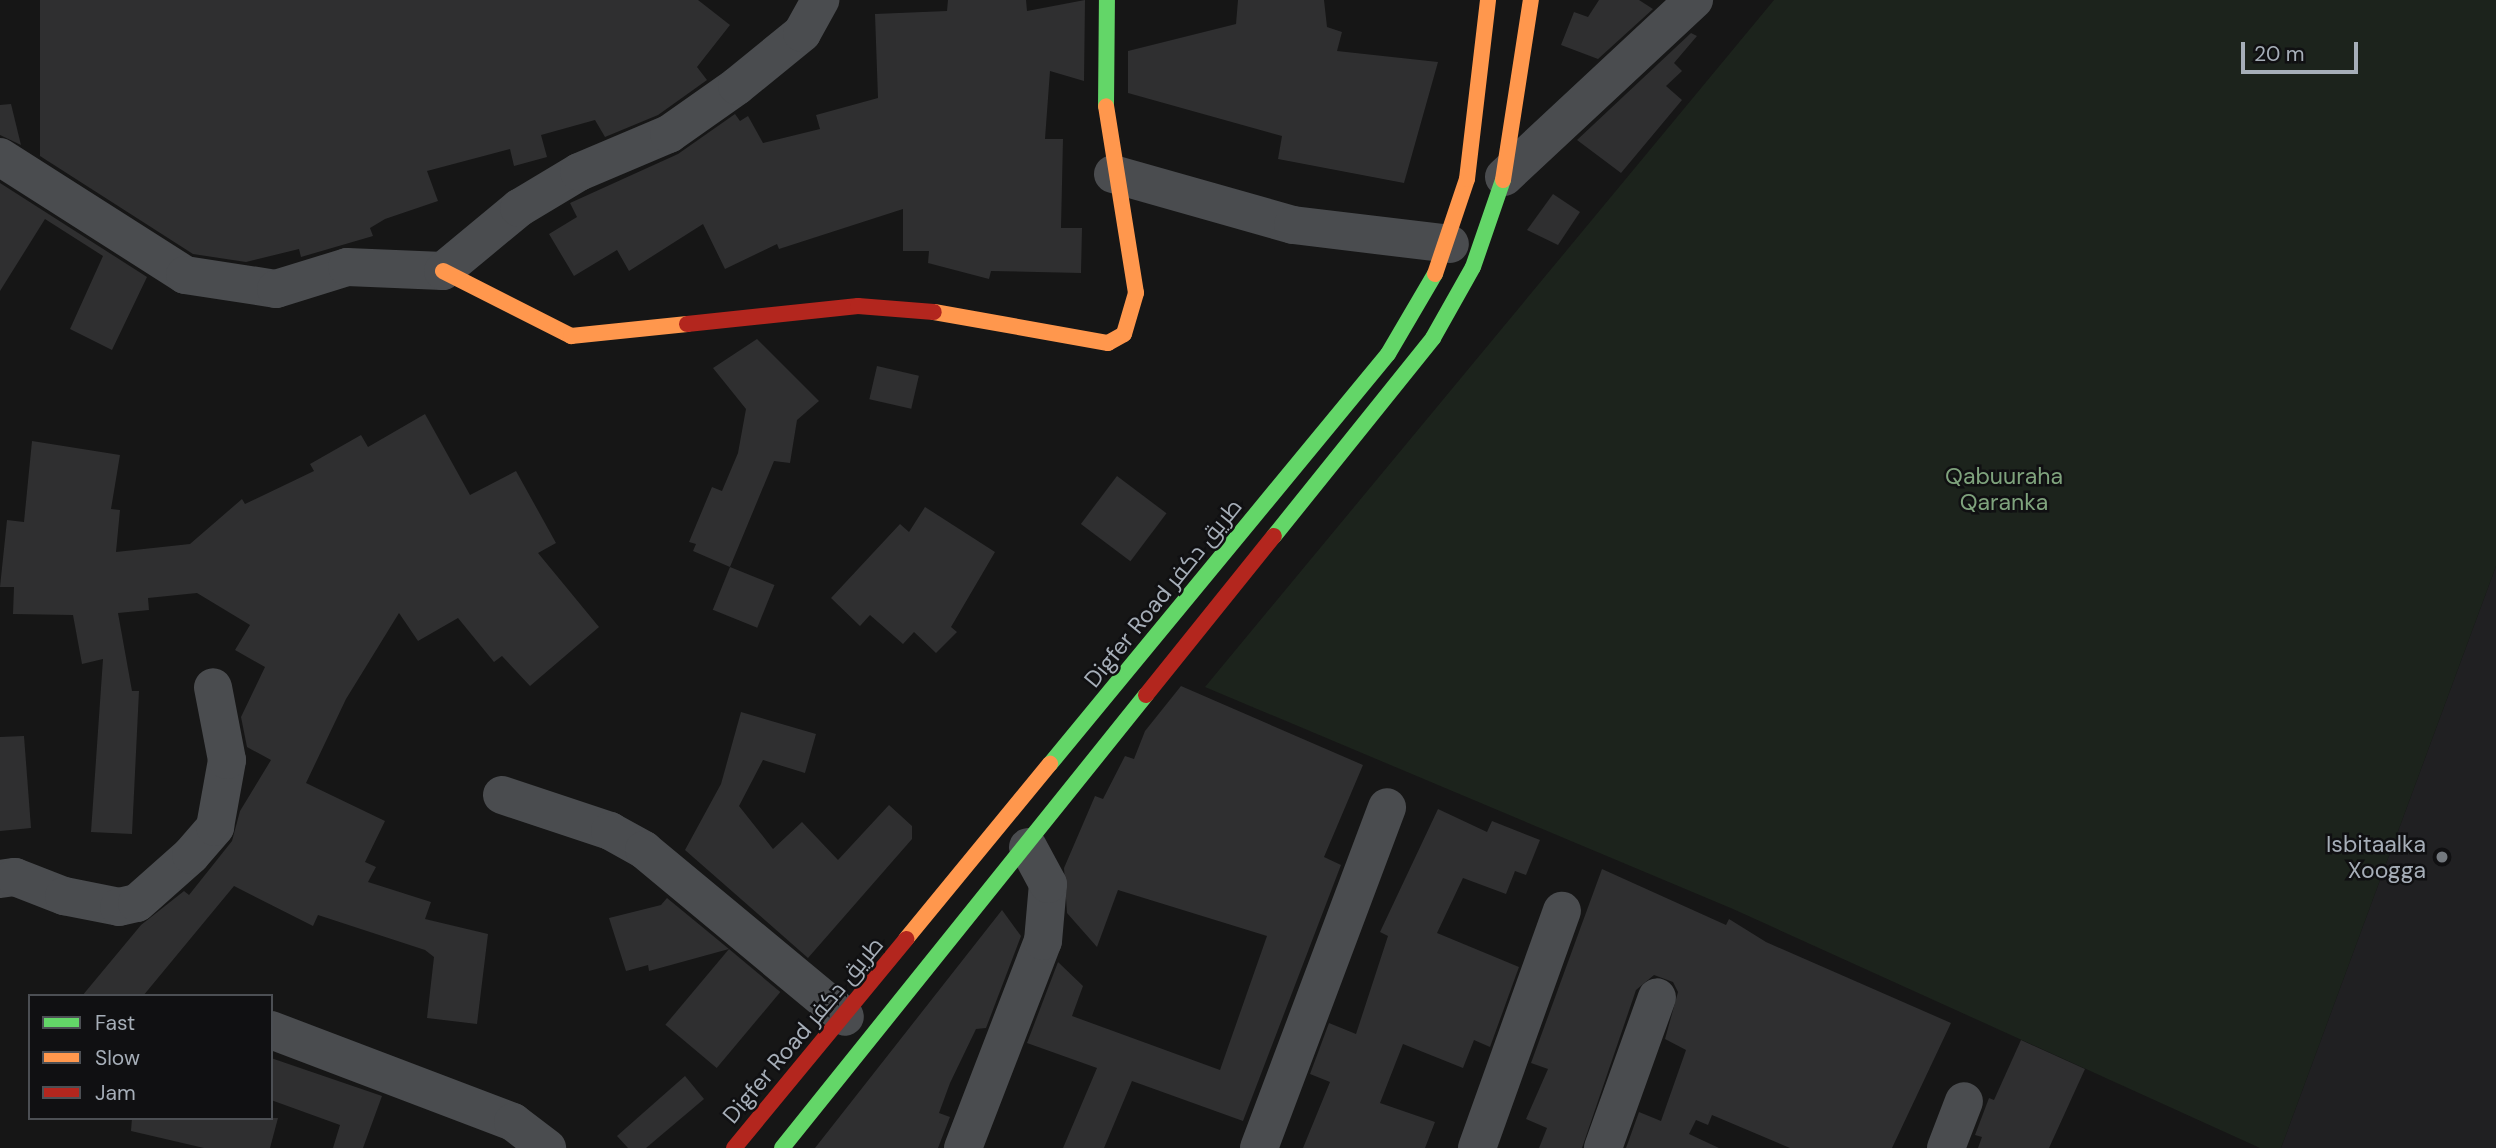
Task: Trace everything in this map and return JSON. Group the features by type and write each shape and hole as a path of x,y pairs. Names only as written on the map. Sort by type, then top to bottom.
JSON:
{"street":[{"path":"443,271 519,208 579,172 669,134 737,86 802,33 820,0"},
{"path":"0,157 87,219 185,275 276,289 347,267 443,271 571,336 858,306 948,313 1108,344 1124,334 1136,293 1113,174 1107,0"},
{"name":"Digfer Road طريق دكفر","path":"734,1148 845,1017 1388,354 1430,290 1450,244 1467,179 1488,0"},
{"path":"782,1148 1027,847 1433,338 1473,267 1504,177 1531,0"},
{"path":"1504,177 1694,0"},
{"path":"1113,174 1293,225 1450,244"},
{"path":"0,878 15,877 64,896 119,907 136,903 191,855 215,827 227,760 212,687"},
{"path":"502,795 610,831 644,850 845,1017"},
{"path":"1259,1148 1387,807"},
{"path":"963,1148 1043,941 1048,884 1027,847"},
{"path":"1477,1148 1562,911"},
{"path":"1603,1148 1657,997"},
{"path":"273,1031 513,1122 547,1148"},
{"path":"1946,1148 1964,1101"}],"shaded area":[{"name":"Isbitaalka Xoogga","path":"2496,566 2496,1148 2281,1148"}],"green space":[{"name":"Qabuuraha Qaranka","path":"1774,0 2496,0 2496,566 2281,1148 2260,1148 1733,909 1205,687"}],"building":[{"path":"40,0 698,0 730,25 697,67 707,80 658,115 605,137 595,120 541,135 547,157 514,166 510,149 427,171 438,201 385,219 370,228 373,236 301,257 299,249 246,262 193,254 40,156"},
{"path":"948,0 1026,0 1027,11 1085,0 1084,81 1050,71 1045,139 1063,139 1061,228 1082,228 1081,273 991,271 989,279 928,263 929,251 903,251 903,209 779,249 777,244 725,269 703,224 629,271 617,250 574,276 549,234 577,217 570,203 678,154 735,114 740,121 748,116 763,143 820,129 816,115 878,98 875,14 947,11"},
{"path":"1238,0 1324,0 1327,27 1342,32 1337,51 1438,62 1404,183 1278,159 1282,136 1128,93 1128,51 1236,24"},
{"path":"1599,0 1639,0 1653,9 1598,59 1561,45 1574,12 1588,17"},
{"path":"1691,33 1697,36 1674,63 1682,71 1666,86 1682,100 1621,173 1577,140"},
{"path":"11,104 21,145 0,135 0,105"},
{"path":"0,183 147,277 112,350 70,329 103,256 45,219 0,291"},
{"path":"1553,194 1580,212 1558,245 1527,230"},
{"path":"757,339 819,401 797,420 790,463 774,461 730,567 693,551 696,544 689,542 712,487 722,491 738,453 746,409 713,368"},
{"path":"877,366 919,376 911,409 869,399"},
{"path":"425,414 470,495 516,471 556,543 538,553 599,627 530,686 502,656 494,662 458,618 418,641 399,613 346,699 306,783 385,821 365,862 376,867 368,882 431,902 425,919 488,934 477,1024 427,1018 434,957 425,950 318,915 313,926 234,886 145,994 84,994 141,925 184,891 189,895 232,841 240,811 271,760 247,747 241,717 265,667 235,650 250,625 197,593 148,598 149,610 118,613 132,691 139,691 132,834 91,832 103,659 82,664 73,615 13,614 14,587 0,587 7,520 24,522 32,441 120,455 111,509 120,510 116,552 190,544 242,499 245,504 314,471 310,464 361,435 368,447"},
{"path":"1117,476 1167,513 1130,561 1081,524"},
{"path":"925,507 995,552 951,627 957,632 936,653 914,632 903,644 870,615 860,626 831,598 900,524 909,532"},
{"path":"730,567 775,585 757,628 713,610"},
{"path":"1181,686 1363,765 1324,857 1341,865 1243,1121 1132,1081 1104,1148 1063,1148 1097,1068 1027,1043 1058,962 1083,986 1072,1016 1220,1070 1267,936 1118,890 1097,947 1067,913 1064,868 1095,796 1103,799 1125,756 1134,759 1145,731"},
{"path":"741,712 816,734 805,773 763,760 739,806 773,849 802,822 838,860 889,805 912,826 912,839 808,958 685,850 721,784"},
{"path":"24,736 31,828 0,831 0,737"},
{"path":"1438,809 1487,832 1492,821 1540,840 1526,875 1515,871 1506,894 1463,878 1437,933 1519,967 1490,1047 1474,1040 1463,1068 1403,1044 1380,1103 1435,1122 1425,1148 1303,1148 1330,1082 1310,1074 1329,1023 1356,1034 1388,936 1380,932"},
{"path":"1602,869 1726,925 1729,919 1766,942 1951,1023 1892,1148 1790,1148 1712,1115 1708,1125 1696,1120 1689,1134 1719,1148 1626,1148 1639,1112 1661,1121 1686,1050 1665,1039 1678,992 1673,982 1654,975 1636,990 1582,1148 1539,1148 1547,1128 1526,1119 1548,1069 1531,1063"},
{"path":"667,898 729,949 649,971 648,965 626,971 609,918 661,905"},
{"path":"1002,910 1021,936 986,1028 976,1029 950,1083 939,1113 950,1117 938,1148 815,1148"},
{"path":"729,949 780,992 717,1068 665,1025"},
{"path":"2021,1040 2085,1069 2049,1148 1978,1148 1982,1137 1975,1135 1989,1098 1994,1100"},
{"path":"273,1059 382,1096 363,1148 333,1148 340,1125 273,1101"},
{"path":"685,1076 704,1099 646,1148 628,1148 617,1136"},
{"path":"278,1118 270,1148 204,1148 131,1131 132,1120"}],"traffic: fast":[{"path":"1106,106 1107,0"},
{"path":"1274,536 1433,338 1473,267 1503,180"},
{"path":"1050,764 1388,354 1435,274"},
{"path":"782,1148 1146,695"}],"traffic: slow":[{"path":"1435,274 1467,179 1488,0"},
{"path":"1503,180 1531,0"},
{"path":"934,312 1108,343 1124,334 1136,293 1106,106"},
{"path":"443,271 571,336 687,324"},
{"path":"906,939 1050,764"}],"traffic: jam":[{"path":"687,324 858,306 934,312"},
{"path":"1146,695 1274,536"},
{"path":"734,1148 906,939"}],"place":[{"name":"Isbitaalka Xoogga","path":"2442,857"}]}
